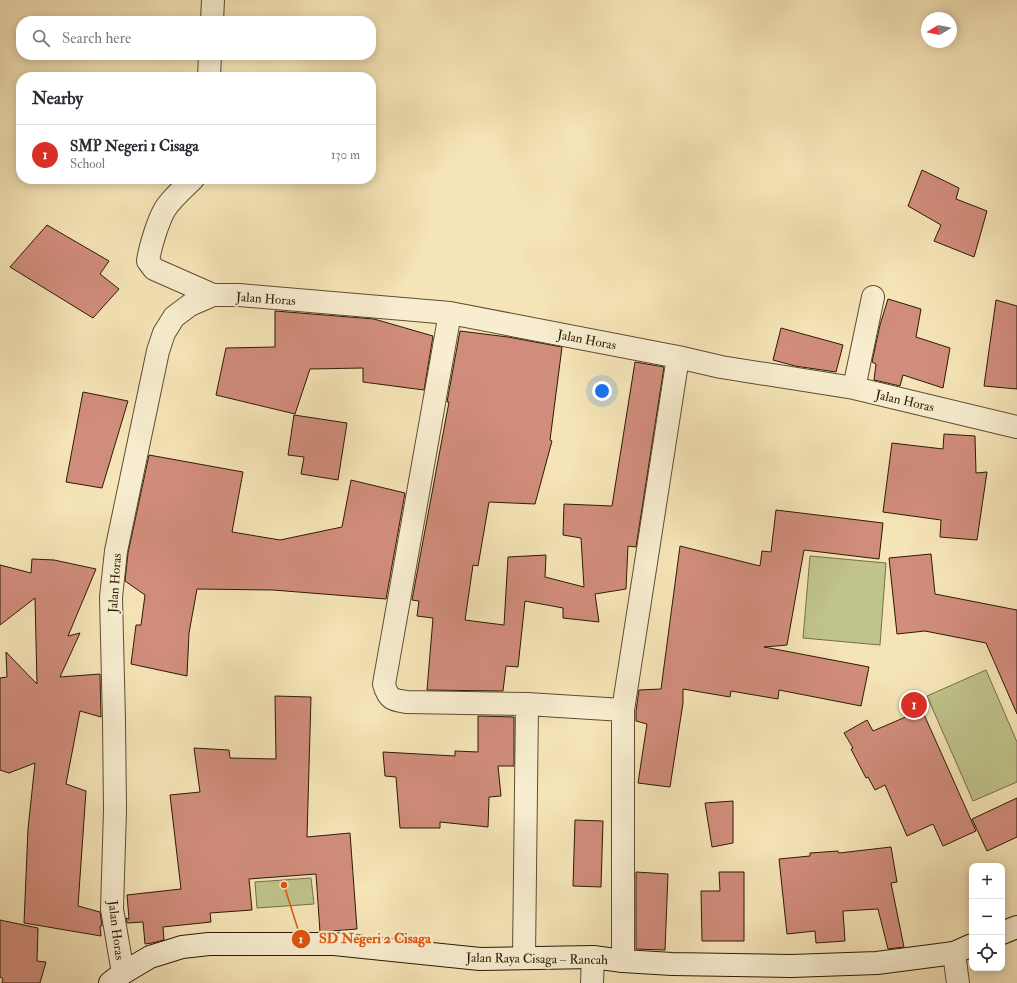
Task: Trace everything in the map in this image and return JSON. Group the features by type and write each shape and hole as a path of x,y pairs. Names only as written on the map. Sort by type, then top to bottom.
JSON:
{"street":[{"path":"212,16 213,0"},
{"path":"209,72 210,60"},
{"path":"188,184 165,209 150,249 148,261 154,269 213,295"},
{"name":"Jalan Horas","path":"116,978 112,909 115,810 111,597 112,574 160,345 164,333 174,317 190,305 213,295 239,295 450,313 678,357 721,367 854,388 1017,426"},
{"path":"854,388 873,297"},
{"path":"450,313 384,684 387,694 394,700 407,702 526,704 623,710"},
{"path":"623,961 623,710 678,357"},
{"path":"524,957 526,704"},
{"path":"1005,932 1017,927"},
{"name":"Jalan Raya Cisaga – Rancah","path":"116,978 150,957 182,947 209,944 334,944 480,959 524,957 593,957 623,961 672,964 799,966 877,963 963,949"},
{"path":"958,983 963,949"},
{"path":"592,983 593,957"}],"green space":[{"path":"810,556 886,563 880,645 803,638"},
{"path":"986,670 1017,742 1017,782 973,801 927,696"},
{"path":"311,878 314,904 257,908 255,882"}],"building":[{"path":"922,170 959,188 956,199 987,211 974,257 934,241 941,225 908,206"},
{"path":"47,225 109,261 100,274 119,289 93,318 10,267"},
{"path":"888,299 921,309 916,337 950,348 943,388 903,375 900,386 874,380 876,364 872,362 880,325"},
{"path":"996,300 1017,306 1017,389 984,386"},
{"path":"275,311 374,319 433,336 424,390 363,382 363,368 310,369 295,414 216,395 226,348 275,347"},
{"path":"781,328 843,345 836,372 795,366 773,360"},
{"path":"460,331 508,337 562,347 550,440 552,441 535,504 489,502 478,566 473,565 465,620 504,625 508,557 546,555 545,577 584,587 581,538 563,535 564,504 612,506 635,362 664,367 636,547 628,546 626,589 595,594 599,622 563,618 563,608 525,601 518,667 506,666 503,691 427,690 433,618 417,616 419,601 412,600 449,402 447,402"},
{"path":"83,392 128,401 102,488 66,482"},
{"path":"294,415 347,423 338,480 301,474 304,457 288,455"},
{"path":"944,434 975,436 976,473 987,472 977,540 940,537 941,520 883,512 892,443 943,449"},
{"path":"149,455 243,472 232,532 280,540 342,527 351,480 405,493 386,599 273,590 197,589 189,633 187,676 131,664 136,625 141,625 145,595 125,581 128,553"},
{"path":"776,510 883,523 879,559 804,550 787,645 764,647 869,667 861,706 779,690 778,699 731,691 730,697 683,689 683,703 670,787 638,783 647,724 636,721 639,690 661,689 680,546 760,566 762,551 771,552"},
{"path":"931,554 935,594 1017,610 1017,714 986,643 925,631 897,634 889,558"},
{"path":"32,559 54,560 96,569 68,636 80,633 60,677 100,674 101,717 80,711 66,784 86,791 78,906 100,912 102,926 100,926 101,936 24,923 28,829 35,763 9,773 0,770 0,678 7,677 6,652 37,684 35,598 0,625 0,565 31,573"},
{"path":"275,696 311,697 307,837 350,833 357,929 320,932 316,874 249,879 252,910 210,913 211,922 163,927 164,940 145,944 143,922 127,923 126,918 129,919 127,895 181,889 170,795 200,792 194,748 229,750 230,758 276,759"},
{"path":"922,710 976,831 943,846 933,824 907,836 885,785 875,790 868,777 866,778 851,749 853,748 844,733 867,720 873,731"},
{"path":"478,716 514,717 514,766 498,766 501,796 489,797 488,827 440,822 440,828 400,828 396,777 385,776 383,752 455,756 455,751 478,752"},
{"path":"1017,798 1017,837 987,851 972,819"},
{"path":"733,801 733,843 712,847 705,803"},
{"path":"575,820 603,821 601,887 573,886"},
{"path":"891,847 897,882 891,883 904,947 888,949 878,909 843,911 845,941 816,943 815,931 787,934 779,859 810,856 810,853 838,851 839,853"},
{"path":"636,872 668,874 665,950 636,949"},
{"path":"719,872 744,872 744,941 702,941 701,891 720,891"},
{"path":"0,920 38,928 37,961 46,962 40,983 2,983 3,979 0,977"}],"place":[{"name":"SMP Negeri 1 Cisaga","path":"914,705"},
{"name":"SD Negeri 2 Cisaga","path":"284,885"}]}
